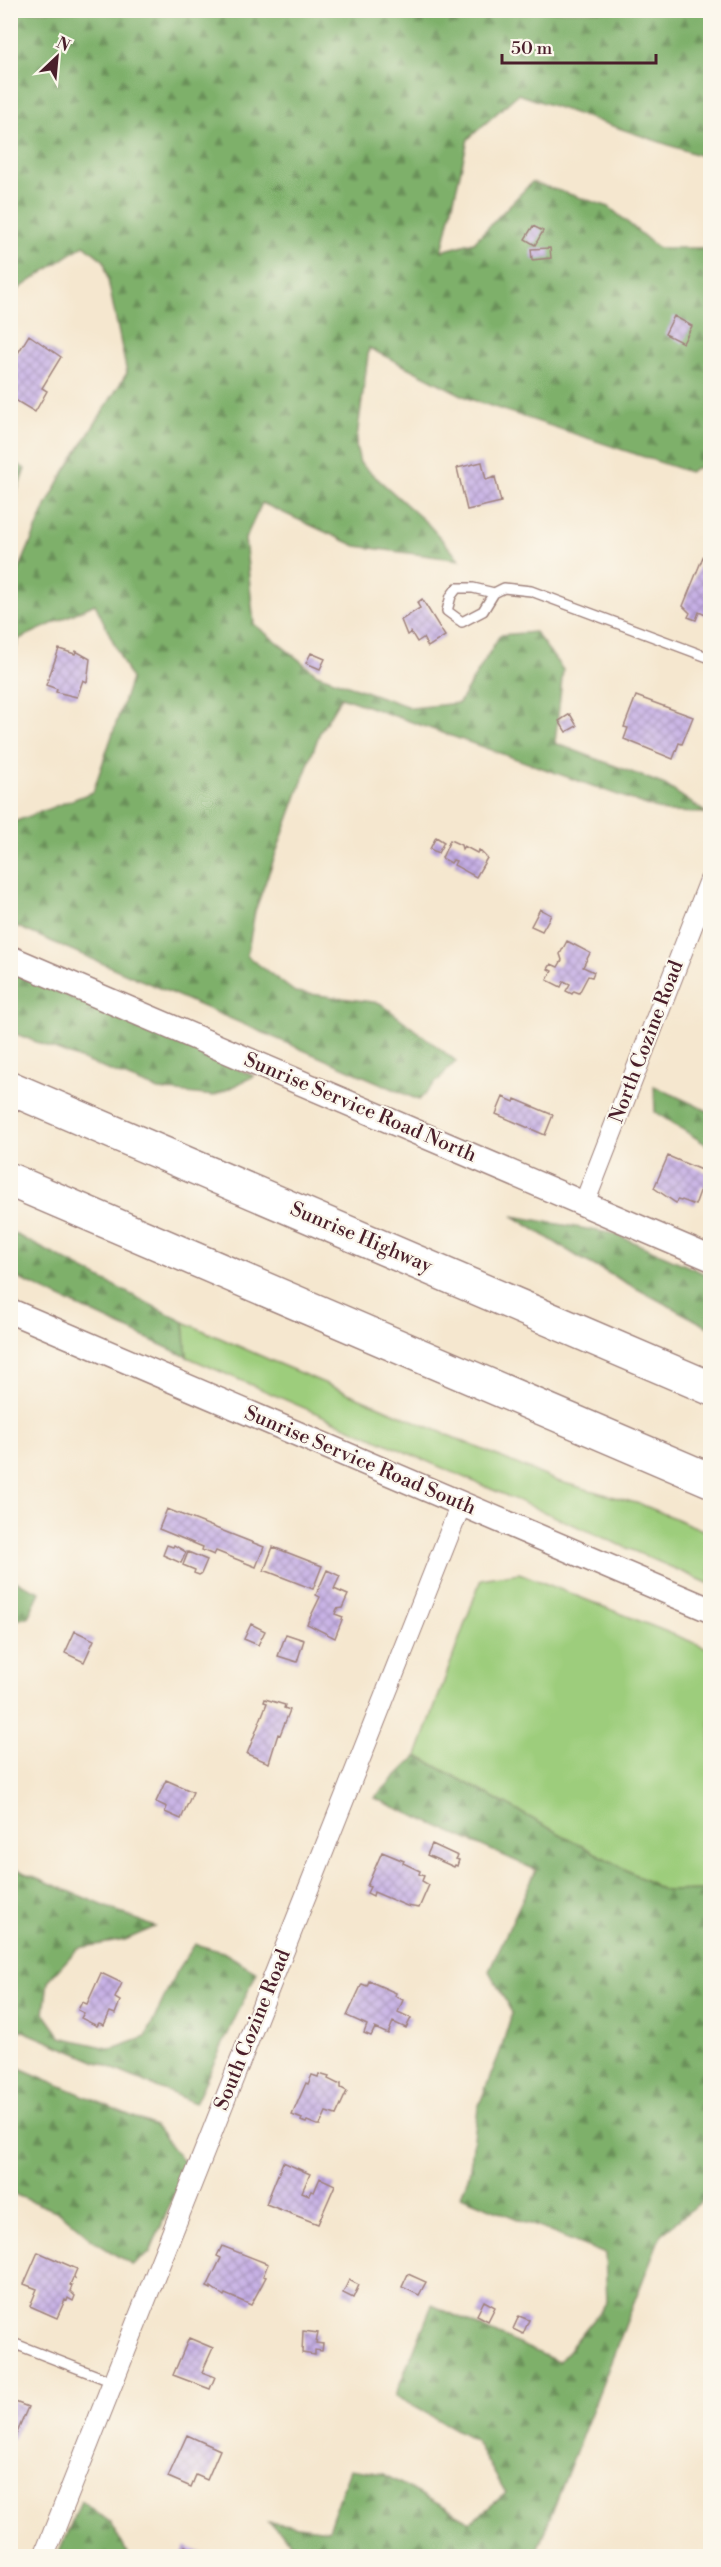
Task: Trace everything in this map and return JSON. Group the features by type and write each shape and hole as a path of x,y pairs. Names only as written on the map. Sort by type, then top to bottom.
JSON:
{"highway":[{"name":"Sunrise Highway","path":"10,1088 711,1388"},
{"path":"10,1180 711,1480"}],"street":[{"name":"North Cozine Road","path":"585,1204 711,880"},
{"name":"Sunrise Service Road North","path":"10,958 711,1258"},
{"name":"Sunrise Service Road South","path":"10,1311 711,1610"},
{"name":"South Cozine Road","path":"44,2556 461,1504"}],"lane":[{"path":"494,593 473,588 458,588 451,596 447,611 462,622 483,611 494,593 504,588 531,591 711,657"},
{"path":"10,2342 113,2382"}],"green space":[{"path":"11,11 710,11 710,159 518,94 468,139 442,251 474,242 532,182 609,207 658,248 710,248 710,463 689,472 470,399 369,348 356,445 360,463 428,524 460,560 356,546 262,503 245,539 254,624 317,674 412,708 459,703 500,635 535,632 563,670 555,743 665,785 706,813 666,812 341,697 320,732 255,911 247,956 295,992 380,1003 456,1061 419,1100 11,924 11,823 93,792 131,679 95,604 19,639 11,662 11,589 46,506 62,476 127,373 104,261 84,245 11,294"},
{"path":"11,459 25,469 11,508"},
{"path":"10,971 254,1076 214,1096 159,1090 11,1032"},
{"path":"654,1086 710,1112 710,1147 655,1112"},
{"path":"513,1216 615,1234 710,1276 710,1328 580,1258"},
{"path":"11,1232 184,1322 187,1357 11,1275"},
{"path":"184,1322 557,1481 643,1505 710,1533 710,1584 187,1357"},
{"path":"519,1573 710,1649 710,1890 665,1891 417,1756 481,1579"},
{"path":"11,1579 40,1592 28,1617 11,1621"},
{"path":"417,1756 665,1891 710,1890 710,2177 703,2200 661,2234 535,2556 307,2556 268,2522 328,2530 350,2469 383,2474 471,2522 506,2493 475,2440 395,2396 432,2305 559,2362 607,2302 605,2254 461,2196 469,2175 478,2108 500,2052 512,2013 489,1971 536,1870 374,1798"},
{"path":"11,1867 155,1927 125,1940 78,1948 48,1981 44,2013 61,2037 112,2049 146,2037 174,1976 195,1944 223,1952 257,1972 195,2103 11,2026"},
{"path":"10,2064 155,2126 186,2165 150,2253 132,2265 95,2242 61,2213 11,2193"},
{"path":"81,2501 110,2522 129,2556 57,2556"}],"building":[{"path":"533,226 543,231 535,245 525,239"},
{"path":"550,248 551,258 532,260 531,249"},
{"path":"674,316 692,326 683,343 665,334"},
{"path":"29,335 61,357 42,388 47,391 35,412 10,397 10,366"},
{"path":"482,462 486,480 495,477 501,502 467,510 457,468"},
{"path":"707,547 710,549 710,617 699,612 696,620 688,617 690,613 683,606"},
{"path":"422,599 445,636 428,647 423,638 417,642 411,632 407,635 401,620 420,608 417,603"},
{"path":"59,649 75,654 76,651 90,659 87,682 83,680 77,697 56,692 57,689 46,685"},
{"path":"311,653 325,659 320,669 306,663"},
{"path":"636,696 693,717 673,759 624,739 628,728 624,727"},
{"path":"570,714 577,726 566,732 559,721"},
{"path":"436,837 444,842 438,853 430,849"},
{"path":"450,840 461,845 462,849 464,846 477,853 479,850 487,858 476,877 454,865 456,861 453,860 451,863 442,858"},
{"path":"540,909 551,915 542,931 531,926"},
{"path":"567,941 590,953 583,967 594,972 592,977 588,976 579,993 574,991 572,994 566,991 570,984 564,981 561,987 547,980 552,971 548,969 551,964 558,967 562,960 560,954"},
{"path":"503,1097 514,1102 515,1099 553,1115 545,1135 496,1114"},
{"path":"668,1156 708,1173 705,1181 708,1182 706,1187 702,1186 695,1205 682,1200 677,1200 676,1203 654,1188"},
{"path":"167,1509 264,1547 256,1567 216,1551 214,1555 202,1550 203,1547 159,1529"},
{"path":"167,1545 173,1547 174,1545 186,1552 181,1563 163,1555"},
{"path":"273,1547 322,1566 313,1589 264,1570"},
{"path":"188,1552 207,1560 201,1574 194,1573 195,1570 183,1565"},
{"path":"327,1570 340,1576 334,1589 348,1595 342,1608 337,1609 335,1614 343,1617 335,1638 307,1624 320,1597 316,1595"},
{"path":"251,1624 265,1631 258,1645 244,1639"},
{"path":"75,1631 94,1640 84,1662 65,1653"},
{"path":"286,1634 304,1640 297,1662 278,1656"},
{"path":"265,1699 285,1705 284,1708 290,1710 280,1735 278,1734 269,1763 247,1754 267,1703 264,1702"},
{"path":"166,1780 193,1792 181,1819 165,1812 167,1807 156,1802"},
{"path":"432,1844 458,1856 457,1866 454,1867 427,1855"},
{"path":"382,1852 404,1861 403,1863 420,1871 419,1874 424,1876 422,1881 429,1885 419,1908 407,1906 374,1892 373,1896 367,1893 370,1887 367,1886"},
{"path":"101,1973 122,1983 115,1998 120,2001 115,2014 110,2012 104,2025 99,2023 97,2026 81,2018 84,2013 78,2010 82,2002 87,2004"},
{"path":"369,1981 396,1993 395,1996 403,2000 398,2012 411,2018 406,2028 393,2022 388,2034 375,2028 371,2036 364,2033 367,2025 347,2016 362,1984 367,1986"},
{"path":"319,2074 329,2077 328,2079 338,2084 341,2083 341,2088 347,2091 336,2115 326,2112 320,2125 317,2125 301,2121 302,2119 292,2115 306,2083 308,2084 312,2075 318,2077"},
{"path":"283,2162 310,2174 302,2192 309,2195 311,2191 314,2192 320,2178 335,2185 318,2224 266,2204"},
{"path":"222,2246 268,2264 263,2276 266,2277 251,2305 225,2294 224,2296 211,2287 211,2289 207,2287 221,2258 217,2256"},
{"path":"38,2252 77,2269 75,2279 73,2278 70,2285 72,2286 70,2291 75,2296 73,2301 68,2298 67,2301 65,2300 57,2318 30,2306 37,2289 24,2284"},
{"path":"408,2274 426,2282 419,2295 402,2287"},
{"path":"349,2280 359,2285 353,2298 343,2293"},
{"path":"484,2301 495,2307 488,2321 477,2315"},
{"path":"519,2316 529,2320 523,2334 513,2329"},
{"path":"303,2331 318,2333 316,2343 323,2344 322,2351 315,2350 315,2355 302,2353"},
{"path":"189,2338 213,2348 202,2372 215,2377 210,2389 173,2375"},
{"path":"10,2400 28,2407 14,2440 10,2439"},
{"path":"187,2435 220,2450 207,2480 196,2475 191,2487 168,2477"},
{"path":"185,2546 210,2556 181,2556"}]}
